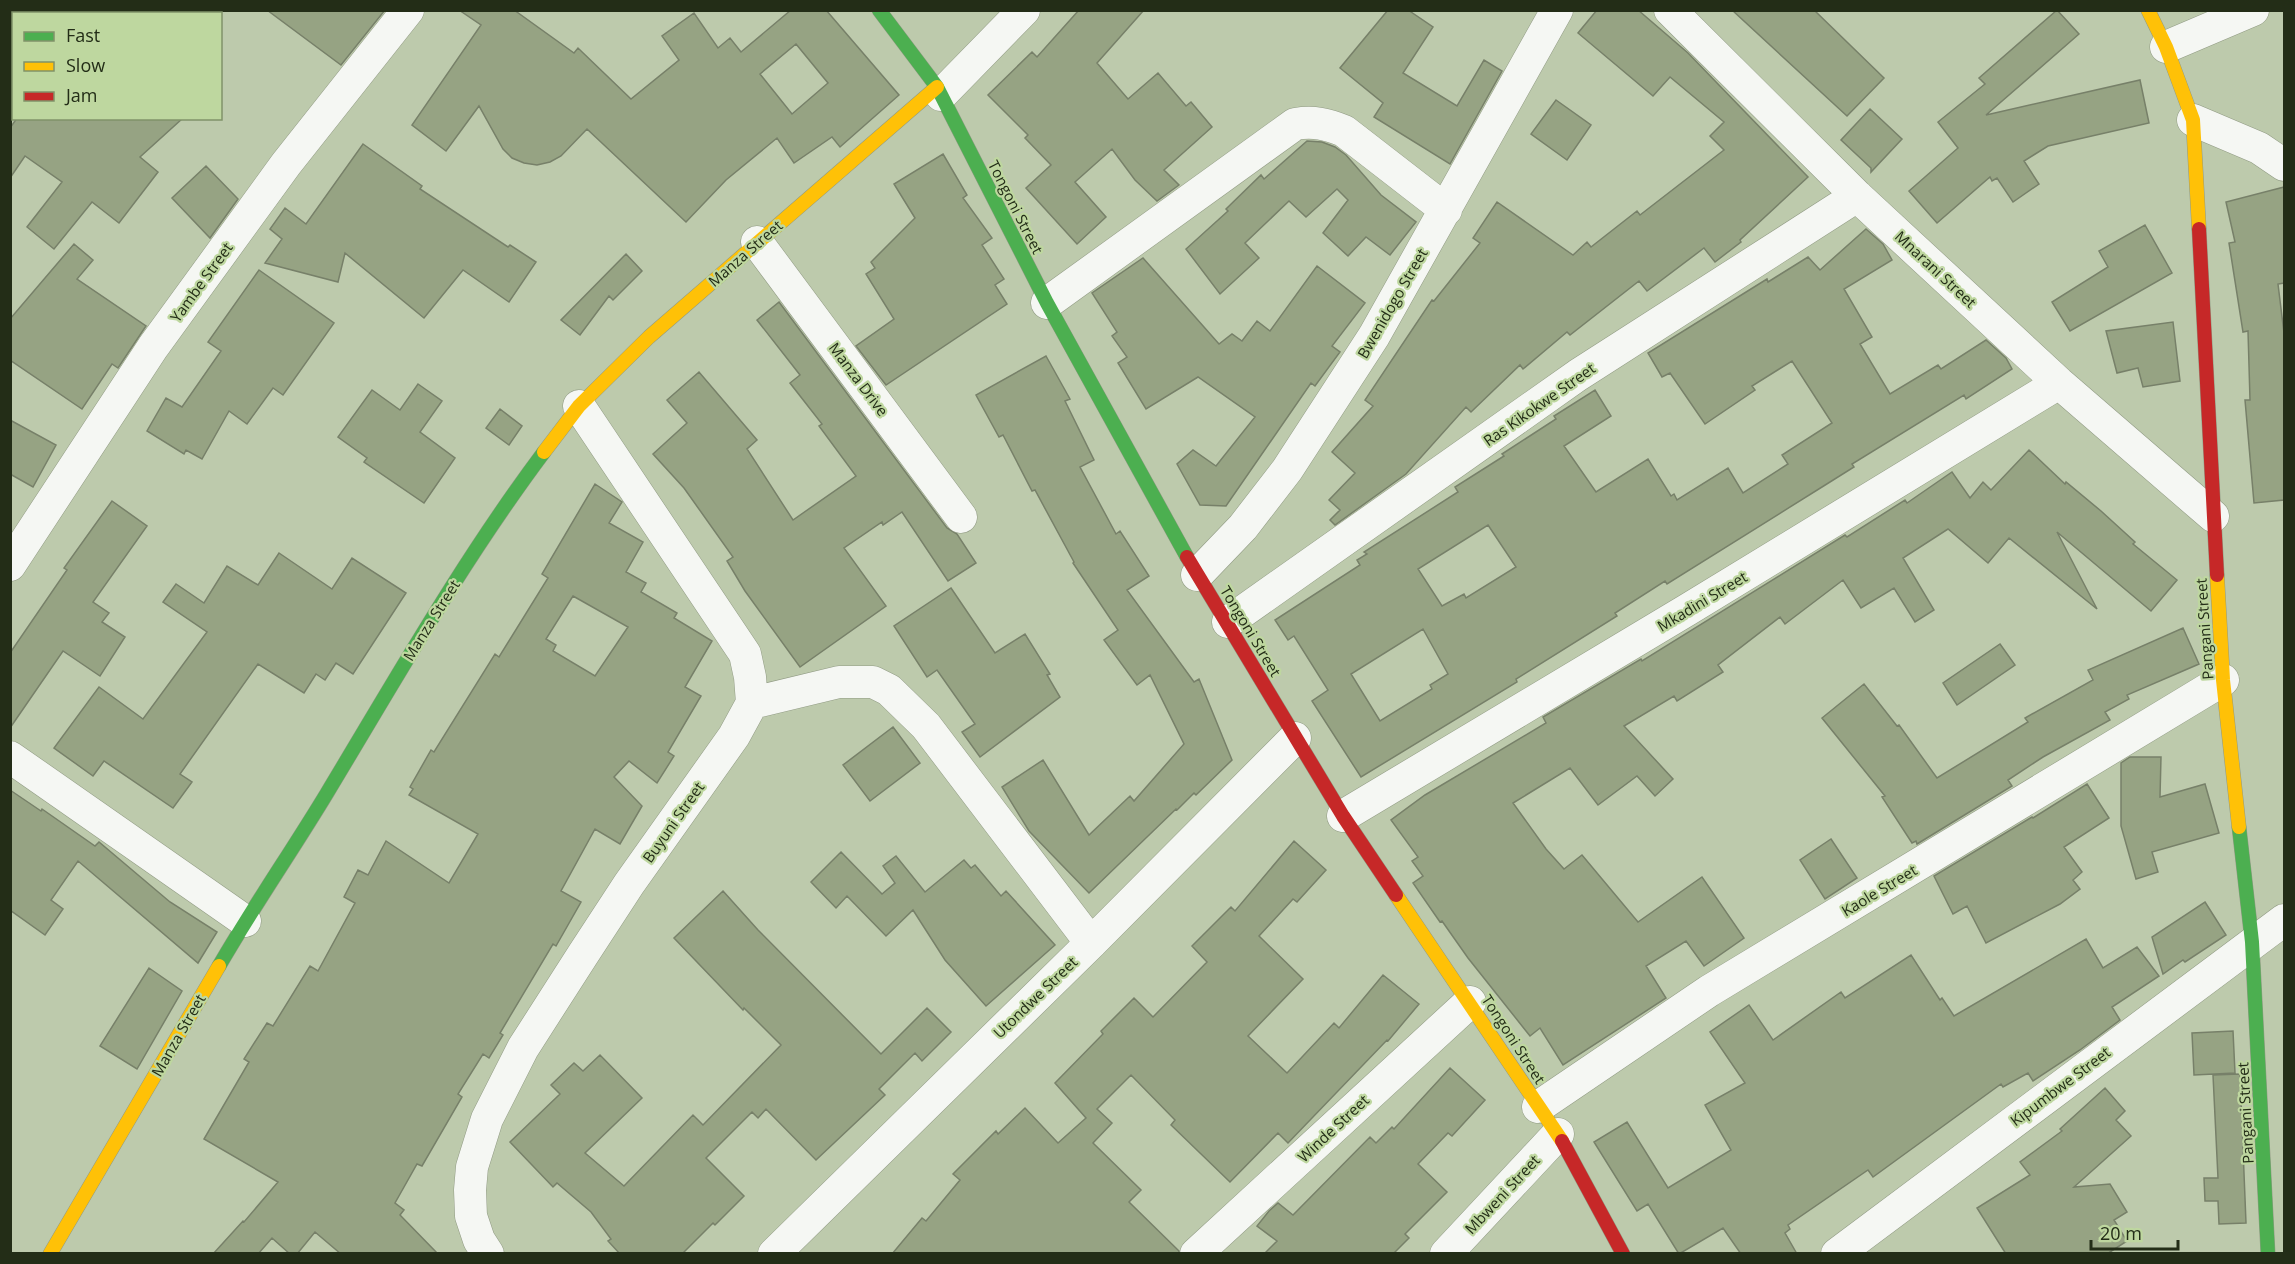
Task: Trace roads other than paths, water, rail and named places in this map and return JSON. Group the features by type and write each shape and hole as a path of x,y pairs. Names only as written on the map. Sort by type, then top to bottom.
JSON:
{"street":[{"name":"Yambe Street","path":"10,565 153,347 286,164 408,10"},
{"name":"Tongoni Street","path":"879,10 939,91 1047,303 1197,575 1228,622 1343,816 1558,1134 1623,1254"},
{"name":"Manza Street","path":"57,1250 245,921 326,794 408,656 502,508 579,406 649,337 757,242 939,91 1024,10"},
{"name":"Bwenidogo Street","path":"1197,575 1243,527 1287,470 1374,336 1557,10"},
{"name":"Mnarani Street","path":"1670,10 1857,196 2059,383 2213,516"},
{"name":"Pangani Street","path":"2148,10 2166,47 2193,120 2223,680 2252,942 2268,1254"},
{"path":"2166,47 2253,10"},
{"path":"2193,120 2259,148 2284,165"},
{"path":"1047,303 1294,124 1319,123 1344,131 1446,210"},
{"name":"Ras Kikokwe Street","path":"1228,622 1578,375 1857,196"},
{"name":"Manza Drive","path":"757,242 961,517"},
{"name":"Mkadini Street","path":"1343,816 2059,383"},
{"path":"579,406 745,654 752,704 839,682 873,682 889,690 926,726 1090,943"},
{"name":"Kaole Street","path":"1538,1107 1709,992 2223,680"},
{"name":"Buyuni Street","path":"488,1254 479,1240 471,1216 470,1190 472,1167 487,1119 528,1039 629,884 734,736 752,704"},
{"name":"Utondwe Street","path":"774,1254 1295,738"},
{"path":"10,757 245,921"},
{"name":"Kipumbwe Street","path":"1837,1254 2284,920"},
{"name":"Winde Street","path":"1196,1254 1470,1002"},
{"name":"Mbweni Street","path":"1446,1254 1558,1134"}]}
